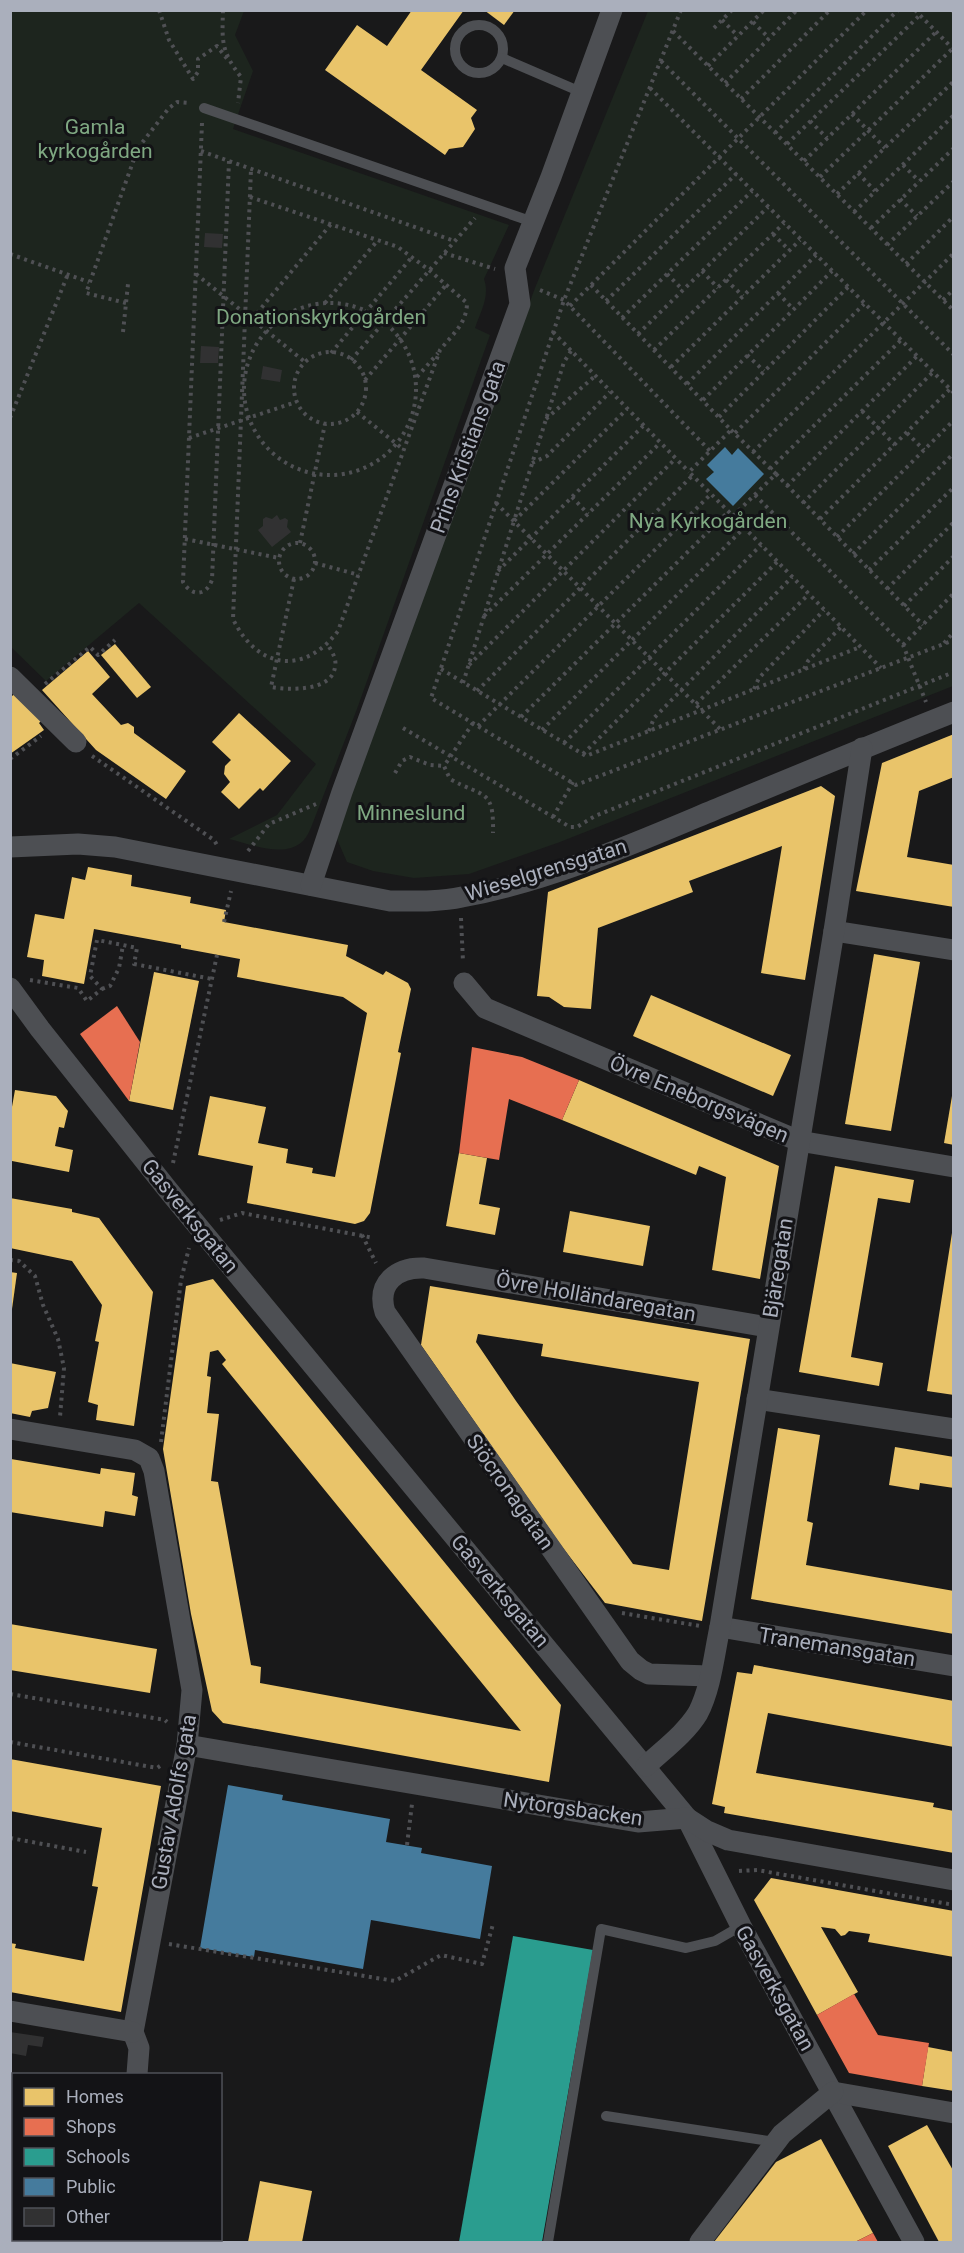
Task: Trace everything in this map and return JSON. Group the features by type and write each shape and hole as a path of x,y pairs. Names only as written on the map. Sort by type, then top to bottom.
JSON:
{"street":[{"name":"Prins Kristians gata","path":"311,885 342,792 520,304 515,268 612,10"},
{"path":"10,677 76,742"},
{"name":"Wieselgrensgatan","path":"10,847 78,844 115,847 390,901 426,902 460,898 522,882 625,847 954,712"},
{"name":"Bjäregatan","path":"646,1766 683,1731 697,1714 710,1676 720,1629 862,748"},
{"path":"834,931 954,950"},
{"name":"Övre Eneborgsvägen","path":"464,983 485,1008 799,1142 954,1167"},
{"name":"Gasverksgatan","path":"20,984 40,1029 168,1190 687,1818 741,1926 914,2242"},
{"name":"Övre Holländaregatan","path":"387,1285 394,1275 404,1269 424,1268 768,1327"},
{"name":"Siöcronagatan","path":"387,1285 382,1303 385,1312 630,1661 640,1670 654,1674 710,1676"},
{"path":"757,1399 954,1429"},
{"path":"10,1429 155,1452"},
{"name":"Gustav Adolfs gata","path":"137,2073 139,2048 133,2032 187,1745 192,1690 153,1464 155,1452"},
{"name":"Tranemansgatan","path":"720,1629 954,1666"},
{"name":"Nytorgsbacken","path":"187,1745 638,1822 687,1818"},
{"path":"687,1818 707,1831 728,1840 954,1880"},
{"path":"10,2011 133,2032"},
{"path":"700,2242 789,2127 833,2092 954,2113"}],"lane":[{"path":"474,26 487,26 501,39 502,58 494,68 488,71 475,73 469,71 463,67 456,56 458,37 462,32 474,26"},
{"path":"502,58 581,92"},
{"path":"204,108 533,222"},
{"path":"548,2242 601,1929 686,1948 715,1941 741,1926"},
{"path":"606,2116 776,2142"}],"path":[{"path":"159,10 169,40 193,79 198,72 198,59 216,46 241,77 237,90 238,106 233,118"},
{"path":"223,10 222,42 228,60"},
{"path":"681,10 564,300 431,698 576,785 954,640"},
{"path":"714,28 732,10"},
{"path":"708,66 764,10"},
{"path":"725,82 797,10"},
{"path":"741,99 830,10"},
{"path":"570,306 867,10"},
{"path":"775,133 898,10"},
{"path":"820,177 953,49 915,10"},
{"path":"787,144 920,15"},
{"path":"722,20 738,36"},
{"path":"753,22 769,38"},
{"path":"673,31 954,311"},
{"path":"804,161 936,32"},
{"path":"661,61 954,355"},
{"path":"837,194 954,81"},
{"path":"650,88 952,391 820,519"},
{"path":"126,303 86,293 138,148 155,124 177,102"},
{"path":"852,114 885,148"},
{"path":"854,212 954,115"},
{"path":"810,121 827,138"},
{"path":"201,124 183,582 186,587 196,593 203,593 209,588 212,580 229,161"},
{"path":"871,228 954,147"},
{"path":"200,151 454,241"},
{"path":"903,165 919,181"},
{"path":"251,169 233,619 248,644 276,661 297,661 311,656 328,645 338,631 440,350"},
{"path":"858,173 875,191"},
{"path":"606,301 736,174"},
{"path":"887,245 954,181"},
{"path":"622,318 752,191"},
{"path":"250,197 398,247 467,303 467,313 463,322 417,378"},
{"path":"900,199 917,216"},
{"path":"351,360 485,206"},
{"path":"638,334 768,207"},
{"path":"906,264 954,216"},
{"path":"654,351 784,223"},
{"path":"252,319 331,224"},
{"path":"773,234 790,250"},
{"path":"325,303 378,240"},
{"path":"671,367 801,240"},
{"path":"444,253 489,267"},
{"path":"753,452 954,253"},
{"path":"10,254 89,282"},
{"path":"687,384 816,255"},
{"path":"331,353 411,257"},
{"path":"702,271 718,288"},
{"path":"702,400 832,271"},
{"path":"10,418 68,274"},
{"path":"195,274 305,362"},
{"path":"667,274 683,290"},
{"path":"726,280 743,296"},
{"path":"123,332 128,284"},
{"path":"365,380 446,285"},
{"path":"591,285 922,625"},
{"path":"719,417 848,287"},
{"path":"535,288 564,300 710,451"},
{"path":"943,300 954,289"},
{"path":"778,293 794,309"},
{"path":"316,303 325,303 342,303 366,310 384,322 411,356 417,378 416,406 407,431 388,452 363,468 339,475 314,473 283,462 260,441 248,418 242,386 249,356 266,331 290,311 316,303"},
{"path":"477,691 691,474 710,451 864,303"},
{"path":"553,332 881,668"},
{"path":"770,469 901,340"},
{"path":"463,683 564,362 571,351"},
{"path":"331,353 342,354 357,365 365,380 366,391 357,412 342,422 325,424 313,420 303,412 296,402 294,391 298,371 305,362 317,355 331,353"},
{"path":"747,355 764,371"},
{"path":"787,486 917,356"},
{"path":"803,503 933,372"},
{"path":"546,420 595,376"},
{"path":"532,464 547,456 610,392"},
{"path":"189,438 296,402"},
{"path":"514,521 627,409"},
{"path":"862,411 895,445"},
{"path":"357,412 404,450"},
{"path":"837,537 954,420"},
{"path":"300,543 325,424"},
{"path":"498,571 643,426"},
{"path":"907,433 924,450"},
{"path":"484,616 660,443"},
{"path":"853,554 954,453"},
{"path":"469,665 675,459"},
{"path":"733,516 776,474"},
{"path":"869,570 954,487"},
{"path":"444,766 476,724 711,494"},
{"path":"754,495 903,645 924,698"},
{"path":"572,497 588,514"},
{"path":"496,503 721,730"},
{"path":"521,717 728,512"},
{"path":"887,589 954,522"},
{"path":"542,730 744,528"},
{"path":"185,539 279,558"},
{"path":"300,543 311,550 315,563 308,576 294,579 282,572 279,558 286,546 300,543"},
{"path":"564,743 761,545"},
{"path":"904,606 954,556"},
{"path":"583,754 777,562"},
{"path":"315,563 359,575"},
{"path":"649,731 654,718 792,578"},
{"path":"294,579 271,687 300,690 328,679 335,672 336,664 328,645"},
{"path":"903,645 954,593"},
{"path":"696,704 809,594"},
{"path":"754,689 759,678 824,610"},
{"path":"804,669 808,661 841,627"},
{"path":"941,645 954,632"},
{"path":"31,696 90,647 98,656 115,640"},
{"path":"441,669 586,756 860,646"},
{"path":"403,728 570,827 577,827 595,816 954,672"},
{"path":"10,759 58,724"},
{"path":"76,742 97,760 214,840 236,870"},
{"path":"395,773 402,761 410,757 430,765 444,766"},
{"path":"444,766 450,779 487,796 494,813 493,833"},
{"path":"553,817 573,782"},
{"path":"224,922 236,870 269,824 342,792"},
{"path":"460,898 464,983"},
{"path":"102,989 90,976 97,940 137,948 134,964 212,979"},
{"path":"20,984 78,988 87,1000 110,986 119,968 123,945"},
{"path":"168,1190 217,955"},
{"path":"242,1213 374,1238"},
{"path":"155,1452 181,1280 195,1222"},
{"path":"362,1234 387,1285"},
{"path":"10,1260 19,1262 34,1276 43,1305 58,1339 64,1368 59,1436"},
{"path":"592,1608 720,1629"},
{"path":"10,1694 165,1720 187,1745 157,1768 10,1742"},
{"path":"407,1845 415,1784"},
{"path":"10,1839 86,1852"},
{"path":"149,1941 395,1981 441,1955 482,1964 493,1924"}],"green space":[{"path":"10,11 244,11 235,35 253,71 233,129 509,225 484,279 485,297 475,328 490,335 357,709 310,829 304,839 287,849 267,849 229,839 277,815 316,764 139,603 46,681 11,647"},
{"name":"Nya Kyrkogården","path":"648,11 953,11 953,686 560,842 469,874 414,878 373,871 347,862 337,839 380,704 535,288"}],"building: Homes":[{"path":"412,10 464,10 421,70 477,110 471,118 475,129 463,147 449,149 445,155 325,70 357,25 387,46"},
{"path":"484,10 515,10 504,25"},
{"path":"115,644 151,687 137,698 101,655"},
{"path":"88,651 110,677 92,694 121,725 128,723 134,727 134,733 186,771 166,799 96,750 42,690"},
{"path":"20,690 44,718 39,723 44,730 10,754 10,694 12,696"},
{"path":"239,713 291,761 263,791 260,788 239,809 221,792 230,782 224,774 225,766 231,760 212,742"},
{"path":"954,734 954,777 919,791 907,857 954,865 954,907 856,891 882,763"},
{"path":"821,786 835,796 805,980 761,973 782,846 689,881 693,892 598,928 591,1009 564,1007 549,997 537,996 548,892"},
{"path":"88,867 132,875 131,886 191,897 190,903 226,910 224,922 348,945 346,956 383,975 386,971 408,983 411,989 398,1052 401,1053 370,1213 364,1221 355,1224 247,1203 253,1166 198,1155 210,1096 266,1107 258,1143 288,1149 286,1163 313,1168 312,1173 335,1177 367,1013 343,997 237,977 240,959 181,948 181,945 94,929 84,984 42,976 44,960 27,957 35,914 64,919 72,877 85,880"},
{"path":"874,954 920,962 891,1131 845,1124"},
{"path":"154,972 199,981 173,1110 129,1101"},
{"path":"651,995 791,1055 773,1096 633,1036"},
{"path":"579,1080 779,1166 760,1279 712,1270 726,1177 699,1166 696,1175 562,1120"},
{"path":"15,1090 56,1096 68,1111 64,1128 59,1127 55,1146 73,1150 69,1172 12,1161 10,1118"},
{"path":"952,1096 954,1096 954,1145 944,1143"},
{"path":"459,1153 487,1158 479,1204 500,1208 495,1235 446,1226"},
{"path":"835,1166 914,1180 910,1203 878,1198 851,1357 883,1363 879,1386 799,1372"},
{"path":"10,1198 72,1209 72,1212 99,1218 153,1292 134,1426 96,1420 98,1405 88,1402 99,1342 95,1341 102,1305 72,1261 10,1248"},
{"path":"570,1211 650,1226 643,1266 563,1252"},
{"path":"952,1233 954,1233 954,1395 927,1391"},
{"path":"10,1272 17,1273 12,1309 10,1309"},
{"path":"213,1279 561,1705 549,1782 223,1723 212,1711 191,1614 163,1449 186,1286","holes":["218,1350 226,1360 222,1364 521,1731 260,1683 261,1667 251,1665 218,1482 211,1481 219,1414 207,1413 211,1377 207,1376 210,1352"]},
{"path":"430,1286 750,1339 702,1621 605,1603 560,1544 421,1345","holes":["478,1334 543,1344 541,1356 699,1382 669,1570 633,1564 476,1342"]},
{"path":"10,1363 56,1372 48,1408 32,1411 30,1417 10,1413"},
{"path":"778,1428 820,1435 807,1521 813,1523 806,1565 954,1591 954,1634 751,1599"},
{"path":"895,1447 954,1457 954,1488 920,1483 919,1490 889,1485"},
{"path":"11,1459 100,1474 101,1468 135,1473 132,1495 138,1497 135,1516 105,1511 103,1527 10,1512"},
{"path":"10,1624 157,1649 150,1693 10,1670"},
{"path":"754,1665 954,1701 954,1747 768,1713 756,1773 934,1803 933,1807 954,1811 954,1853 724,1813 725,1807 712,1804 737,1672 752,1674"},
{"path":"10,1759 161,1786 121,2012 10,1992 10,1943 16,1944 15,1948 84,1961 98,1887 92,1886 102,1828 10,1811"},
{"path":"771,1878 954,1911 954,1957 868,1942 870,1934 849,1931 841,1936 835,1929 821,1927 858,1992 817,2015 754,1900"},
{"path":"928,2047 954,2052 954,2091 922,2086"},
{"path":"927,2125 954,2172 954,2242 939,2242 888,2146"},
{"path":"821,2139 873,2233 855,2242 714,2242 776,2162"},
{"path":"260,2181 312,2191 302,2242 248,2242"},
{"path":"113,2241 170,2241 170,2242"}],"building: Shops":[{"path":"117,1006 140,1042 129,1101 80,1034"},
{"path":"472,1047 522,1057 579,1080 562,1120 509,1099 499,1160 459,1153"},
{"path":"854,1994 878,2035 929,2043 922,2086 849,2073 817,2015"},
{"path":"873,2233 878,2242 855,2242"}],"building: Schools":[{"path":"513,1936 593,1950 542,2242 459,2242"},
{"path":"10,2167 12,2167 12,2216 10,2216"}],"building: Public":[{"path":"725,447 732,455 738,448 764,474 733,506 706,479 714,472 707,465"},
{"path":"228,1785 283,1795 282,1800 390,1819 386,1842 422,1848 421,1853 492,1866 480,1939 371,1920 363,1969 255,1950 254,1957 200,1948"}],"building: Other":[{"path":"205,233 223,234 222,248 204,247"},
{"path":"201,346 219,347 218,363 200,363"},
{"path":"263,366 282,370 280,382 261,379"},
{"path":"277,515 280,520 285,518 288,520 287,527 291,532 272,547 258,530 263,526 263,519 266,517 272,519"},
{"path":"10,2032 44,2037 42,2047 28,2045 26,2056 10,2053"}],"park label":[{"name":"Gamla kyrkogården","path":"95,139"},
{"name":"Donationskyrkogården","path":"321,317"},
{"name":"Minneslund","path":"411,813"}]}
